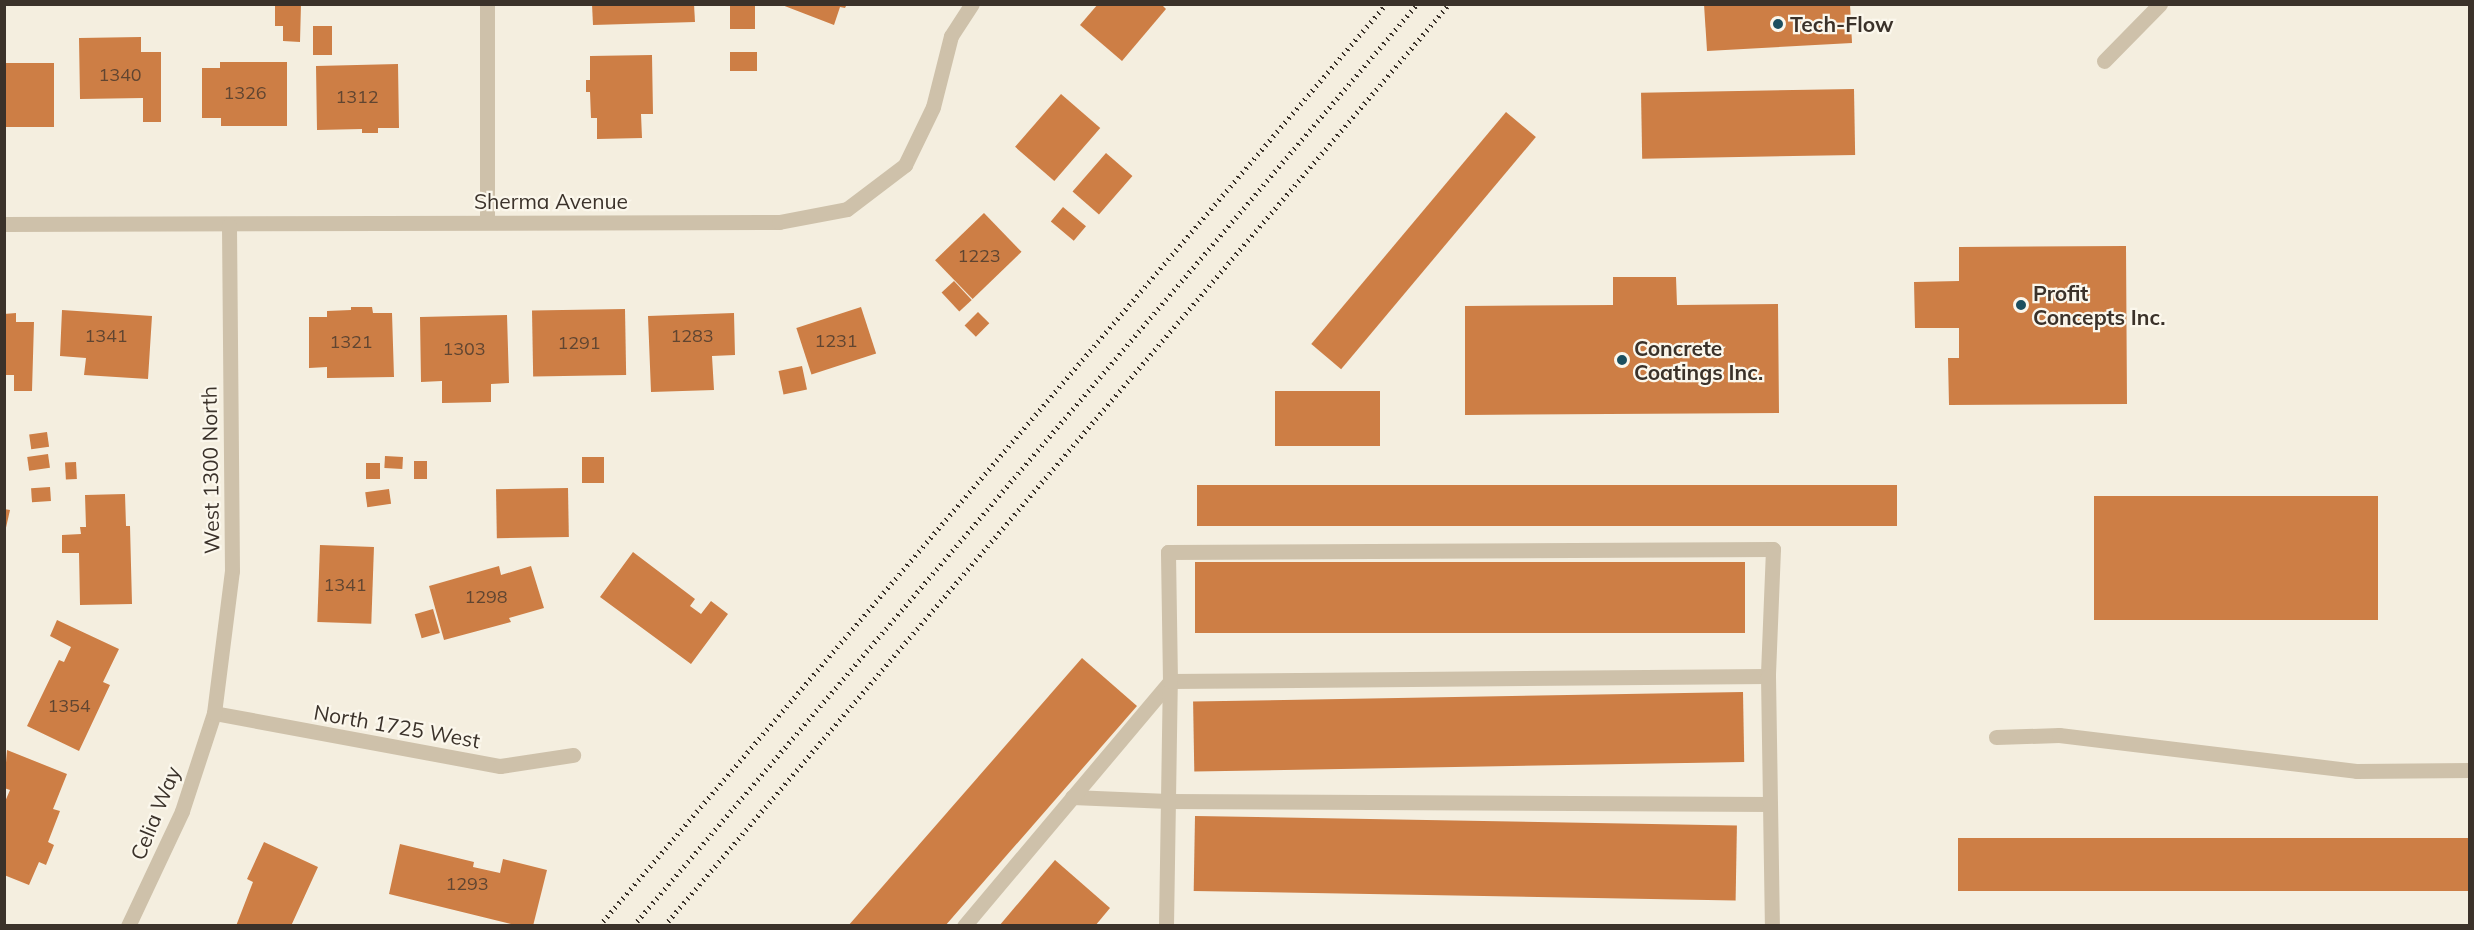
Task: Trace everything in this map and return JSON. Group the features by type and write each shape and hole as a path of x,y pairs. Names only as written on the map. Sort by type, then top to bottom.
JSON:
{"street":[{"path":"487,4 487,221"},
{"name":"Sherma Avenue","path":"4,224 779,222 847,209 905,165 933,107 951,36 972,4"},
{"path":"2103,61 2160,4"},
{"name":"West 1300 North","path":"214,713 232,572 229,225"},
{"path":"1166,926 1170,681 1168,552 1773,549 1768,676 1772,926"},
{"path":"964,926 1170,681 1768,676"},
{"name":"North 1725 West","path":"214,713 500,765 573,755"},
{"name":"Celia Way","path":"128,926 182,812 214,713"},
{"path":"1996,737 2059,735 2356,771 2469,770"},
{"path":"1072,797 1168,801 1770,804"}],"building":[{"path":"275,4 301,4 300,42 283,41 283,26 275,26"},
{"path":"592,4 694,4 695,22 593,25"},
{"path":"730,4 755,4 755,29 730,29"},
{"path":"847,4 845,8 840,7 834,25 782,5"},
{"path":"1098,4 1161,4 1166,9 1122,61 1080,25"},
{"name":"Tech-Flow","path":"1704,4 1850,4 1852,43 1707,51"},
{"path":"313,26 332,26 332,55 313,55"},
{"path":"141,37 141,52 161,52 161,122 143,122 143,98 80,99 79,38"},
{"path":"730,52 757,52 757,71 730,71"},
{"path":"652,55 653,114 641,114 642,138 597,139 597,118 591,118 590,92 586,92 586,80 590,80 590,56"},
{"path":"220,62 287,62 287,126 221,126 221,118 202,118 202,68 220,68"},
{"path":"4,63 54,63 54,127 4,127"},
{"path":"398,64 399,128 378,128 378,133 362,133 362,129 317,130 316,66"},
{"path":"1854,89 1855,155 1642,159 1641,93"},
{"path":"1061,94 1100,128 1054,181 1015,147"},
{"path":"1506,112 1536,137 1341,369 1311,344"},
{"path":"1106,153 1132,176 1099,214 1073,191"},
{"path":"1063,207 1086,226 1074,241 1051,222"},
{"path":"984,213 1022,252 973,299 935,260"},
{"name":"Profit Concepts Inc.","path":"2126,246 2127,404 1949,405 1948,358 1959,358 1959,328 1915,328 1914,282 1959,281 1959,247"},
{"name":"Concrete Coatings Inc.","path":"1613,277 1676,277 1677,305 1778,304 1779,413 1465,415 1465,306 1613,305"},
{"path":"954,281 972,300 959,312 942,293"},
{"path":"351,307 372,307 373,313 392,313 394,377 327,378 327,367 309,368 309,317 327,317 327,311 351,310"},
{"path":"861,307 876,354 811,375 796,328"},
{"path":"625,309 626,375 533,377 532,311"},
{"path":"62,310 152,316 148,379 84,375 86,358 60,356"},
{"path":"978,312 989,323 976,337 965,325"},
{"path":"16,313 16,322 34,322 32,391 14,391 14,375 4,375 4,314"},
{"path":"734,313 735,355 712,356 714,390 651,392 648,316"},
{"path":"507,315 509,383 491,384 491,402 442,403 442,381 421,382 420,317"},
{"path":"802,366 807,389 784,394 779,371"},
{"path":"1275,391 1380,391 1380,446 1275,446"},
{"path":"47,432 49,447 31,449 29,435"},
{"path":"48,454 50,468 29,471 27,457"},
{"path":"385,456 403,457 402,469 384,468"},
{"path":"582,457 604,457 604,483 582,483"},
{"path":"414,461 427,461 427,479 414,479"},
{"path":"76,462 77,479 66,480 65,463"},
{"path":"366,463 380,463 380,479 366,479"},
{"path":"1197,485 1897,485 1897,526 1197,526"},
{"path":"50,487 51,501 32,502 31,488"},
{"path":"568,488 569,537 497,538 496,489"},
{"path":"389,489 391,504 367,507 365,492"},
{"path":"125,494 126,526 130,526 132,604 80,605 79,553 62,553 62,535 81,534 80,527 86,527 85,495"},
{"path":"2094,496 2378,496 2378,620 2094,620"},
{"path":"4,509 10,510 5,532 4,532"},
{"path":"320,545 374,547 371,624 317,622"},
{"path":"633,552 695,599 690,606 701,614 711,601 728,614 691,664 600,597"},
{"path":"1195,562 1745,562 1745,633 1195,633"},
{"path":"499,566 501,575 531,566 544,608 509,618 511,622 444,640 429,586"},
{"path":"433,609 440,633 422,638 415,614"},
{"path":"57,620 119,649 103,682 110,685 79,751 27,726 59,660 64,662 71,647 50,636"},
{"path":"1082,658 1137,706 945,926 848,926"},
{"path":"1743,692 1744,762 1194,772 1193,702"},
{"path":"7,750 67,774 53,809 60,811 48,842 54,845 46,865 39,862 29,885 4,875 4,804 10,790 4,788"},
{"path":"1195,816 1737,825 1736,900 1194,891"},
{"path":"1958,838 2470,838 2470,891 1958,891"},
{"path":"264,842 318,867 291,926 236,926 253,882 247,879"},
{"path":"400,844 474,862 473,867 500,873 503,859 547,870 533,926 519,926 389,894"},
{"path":"1055,860 1110,908 1095,926 999,926"}],"railway":[{"path":"599,926 1386,4"},
{"path":"633,926 1417,4"},
{"path":"664,926 1449,4"}],"place":[{"name":"Tech-Flow","path":"1778,24"},
{"name":"Profit Concepts Inc.","path":"2021,305"},
{"name":"Concrete Coatings Inc.","path":"1622,360"}]}
